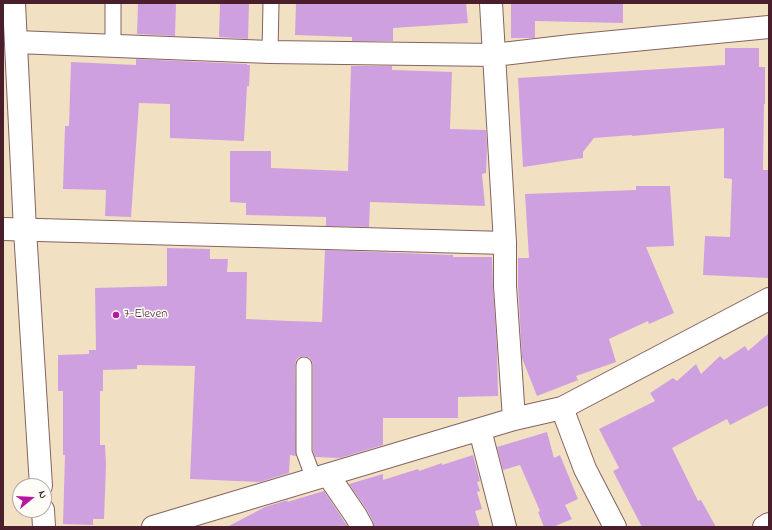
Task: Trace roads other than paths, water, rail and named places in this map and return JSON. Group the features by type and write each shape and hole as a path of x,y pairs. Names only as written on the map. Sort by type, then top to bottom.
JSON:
{"street":[{"path":"14,3 25,230 41,478"},
{"path":"491,3 505,243 505,286 514,419"},
{"path":"16,42 270,52 494,55 570,46 769,27"},
{"path":"3,229 505,243"},
{"path":"153,527 514,419 562,408 769,298"},
{"path":"562,408 585,470 615,527"},
{"path":"480,430 504,527"},
{"path":"321,477 356,516 362,527"},
{"path":"764,527 769,524"}],"lane":[{"path":"112,46 113,3"},
{"path":"270,52 271,3"},
{"path":"304,365 304,452 321,477"}],"place":[{"name":"7-Eleven","path":"116,315"}]}
